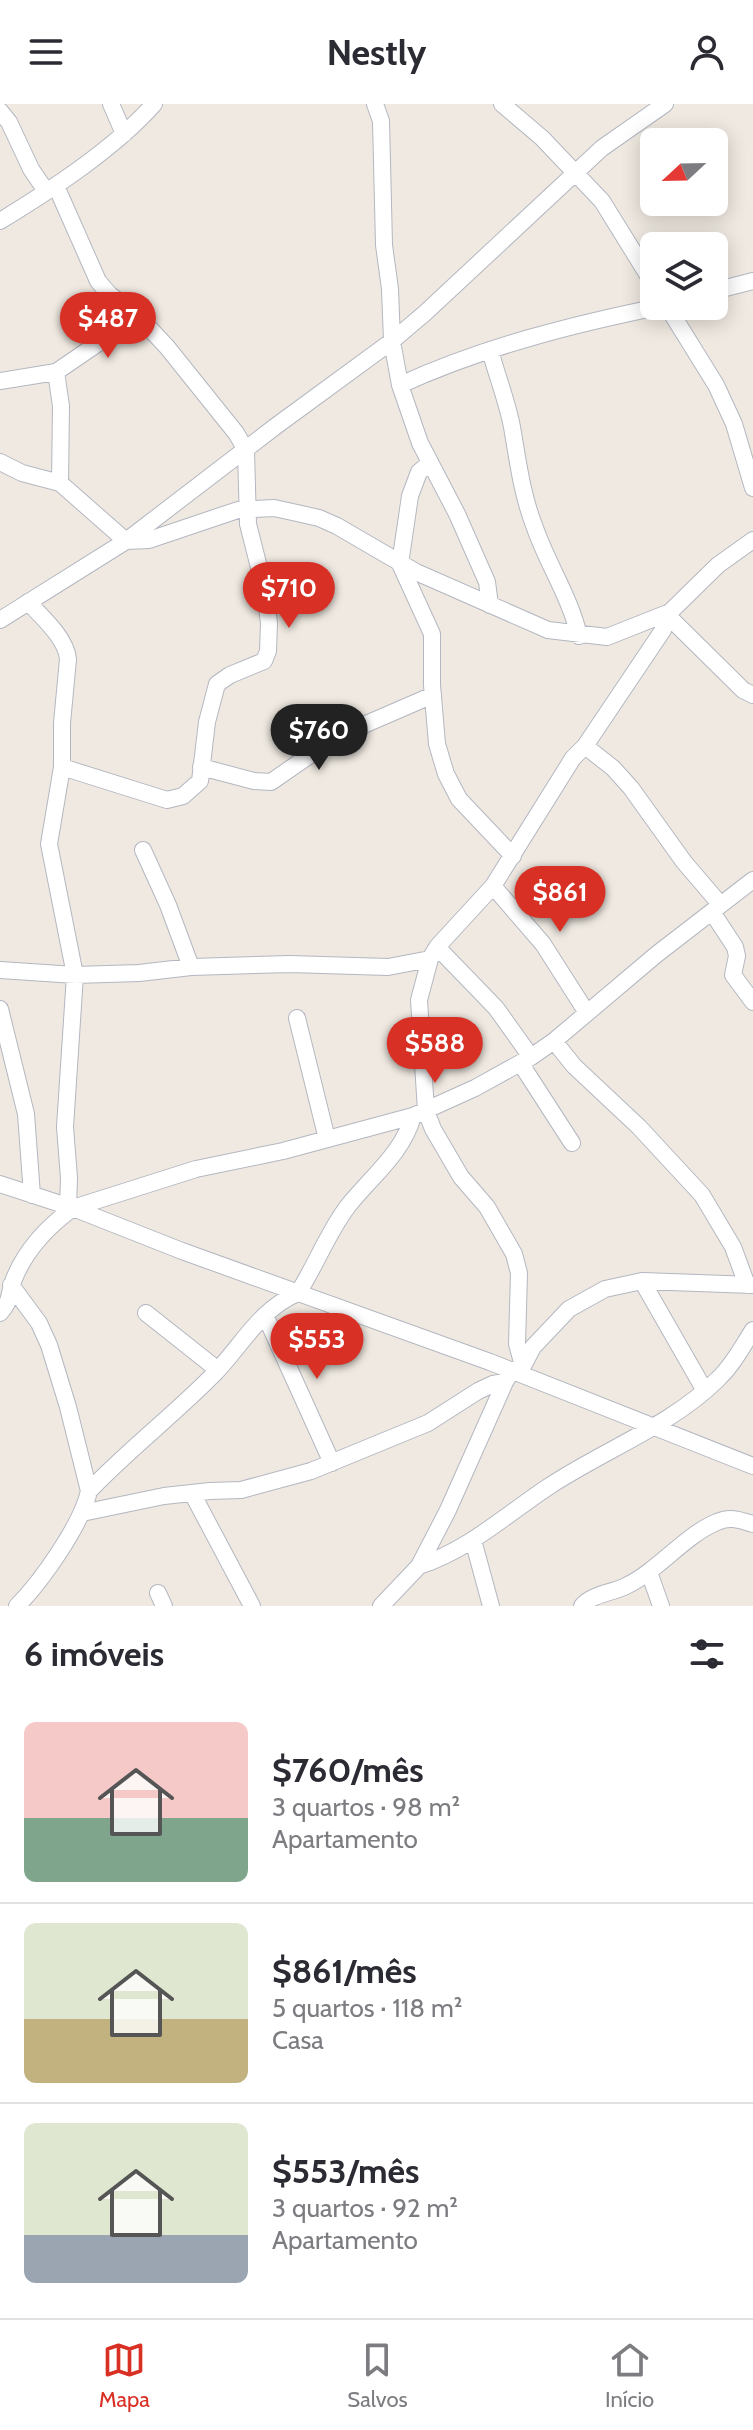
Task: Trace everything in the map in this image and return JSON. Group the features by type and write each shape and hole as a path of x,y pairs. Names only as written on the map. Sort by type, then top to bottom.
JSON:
{"street":[{"path":"111,104 124,134"},
{"path":"0,221 124,134 154,104"},
{"path":"375,104 381,121 384,245 392,341 400,385 430,463 487,582 490,605"},
{"path":"502,104 533,130 602,201 640,262"},
{"path":"0,620 126,541 392,341 602,148 665,104"},
{"path":"0,111 9,122 31,169 51,188 98,281 167,347 187,376 236,433 246,450 247,508 269,623 268,651 264,661 217,684 209,708 200,781 183,796 167,800 62,767"},
{"path":"728,287 753,281"},
{"path":"400,385 490,350 640,311"},
{"path":"0,381 56,372 138,316"},
{"path":"674,320 716,385 734,424 753,488"},
{"path":"490,350 511,424 516,464 528,507 573,611 579,636"},
{"path":"56,372 61,406 60,483"},
{"path":"0,462 22,473 60,483 126,541 149,540 247,508 274,508 319,518 400,564 548,630 607,637 669,614"},
{"path":"430,463 419,472 410,496 400,564 432,634 437,744 446,774 459,799 513,856"},
{"path":"180,498 193,524"},
{"path":"17,1606 50,1565 82,1513 89,1491 218,1370 265,1315 287,1297 298,1293 347,1208 396,1151 419,1114 419,1000 433,953 493,886 573,758 585,746 663,630 669,614 718,565 753,540"},
{"path":"28,602 67,651 62,767 49,844 75,975 65,1127 71,1207"},
{"path":"669,614 743,690 753,695"},
{"path":"201,767 254,781 271,782 336,737 433,695"},
{"path":"585,746 613,768 631,788 716,908 735,947 737,956 733,975 753,1002"},
{"path":"143,850 191,967"},
{"path":"0,1313 10,1302 11,1285 31,1247 71,1207 196,1169 419,1114 526,1061 751,883"},
{"path":"493,886 543,944 587,1013"},
{"path":"0,970 75,975 290,964 388,967 433,953"},
{"path":"433,953 496,1008 572,1143"},
{"path":"0,1009 26,1114 32,1195"},
{"path":"297,1018 327,1139"},
{"path":"381,1606 419,1566 513,1374 533,1347 569,1309 605,1289 642,1281 750,1285 733,1247 702,1195 639,1127 574,1066 554,1041"},
{"path":"419,1114 433,1129 461,1177 487,1207 514,1254 519,1273 513,1374"},
{"path":"0,1184 71,1207 490,1362 513,1374 753,1466"},
{"path":"642,1281 705,1391"},
{"path":"11,1285 39,1323 49,1345 89,1491"},
{"path":"146,1313 218,1370"},
{"path":"265,1315 332,1463"},
{"path":"419,1566 473,1540 549,1486 651,1427 705,1391 737,1356 753,1330"},
{"path":"82,1513 142,1500 241,1490 332,1463 428,1423 478,1391 513,1374"},
{"path":"192,1493 252,1606"},
{"path":"584,1606 587,1600 626,1586 649,1572 710,1525 735,1518 753,1524"},
{"path":"473,1540 491,1606"},
{"path":"649,1572 661,1606"}]}
